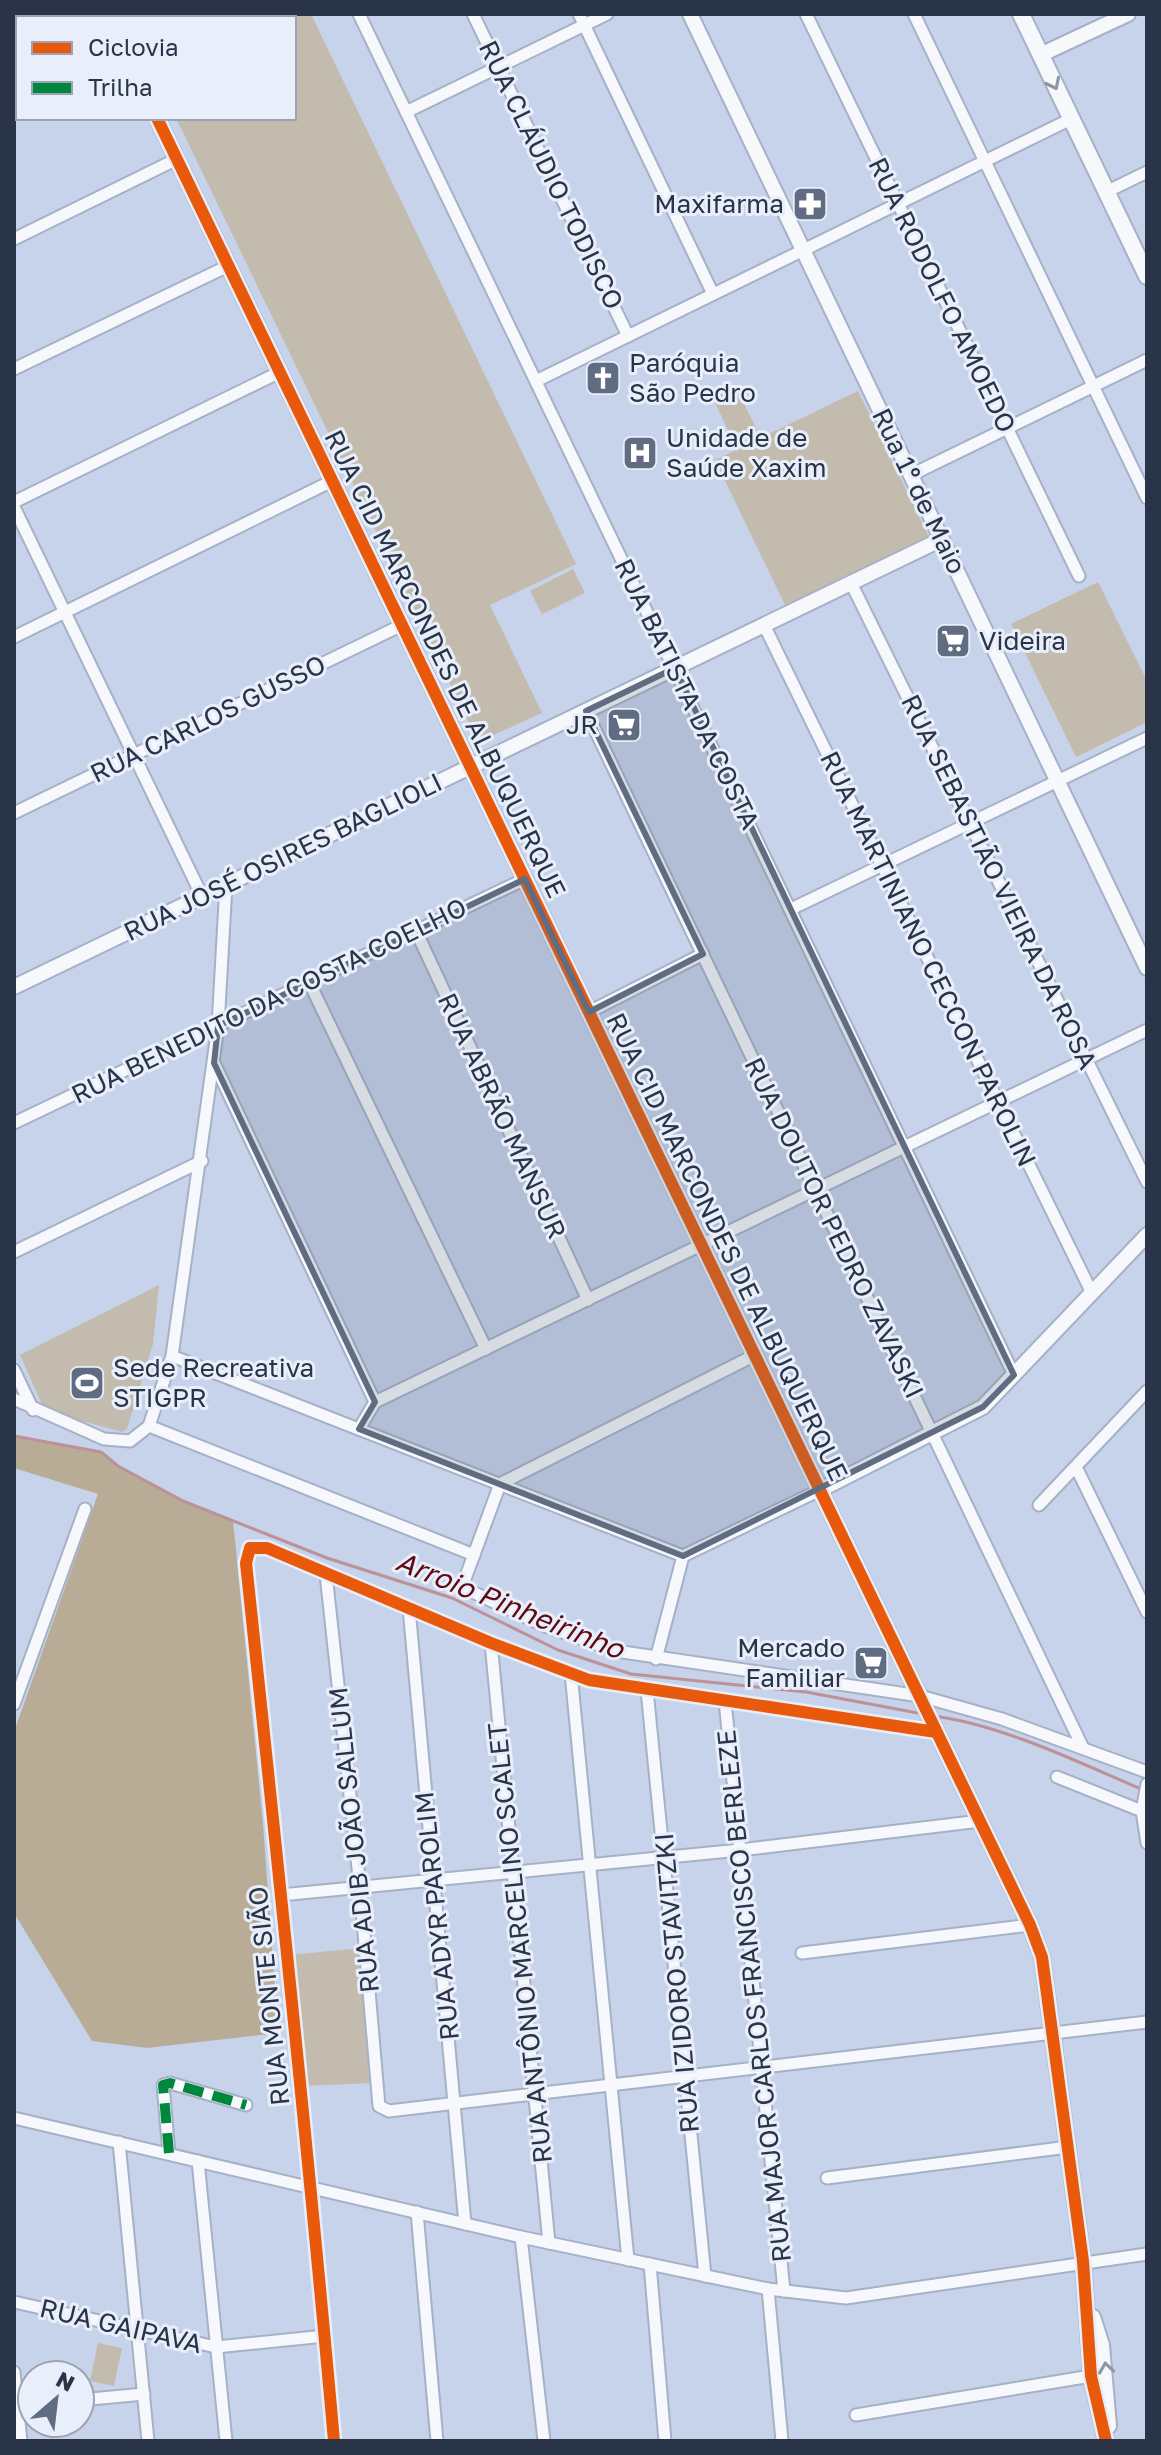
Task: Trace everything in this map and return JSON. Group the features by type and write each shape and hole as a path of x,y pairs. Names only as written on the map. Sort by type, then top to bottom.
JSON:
{"main road":[{"path":"1021,14 1147,276"}],"street":[{"name":"RUA BATISTA DA COSTA","path":"359,14 1014,1375"},
{"name":"RUA CLÁUDIO TODISCO","path":"473,14 628,336"},
{"path":"406,112 499,67 582,20 607,14"},
{"name":"Rua 1º de Maio","path":"690,14 1147,968"},
{"name":"RUA RODOLFO AMOEDO","path":"806,14 1079,576"},
{"path":"914,14 1147,498"},
{"path":"1040,55 1128,14"},
{"path":"582,20 713,294"},
{"path":"536,381 1071,119"},
{"name":"RUA CID MARCONDES DE ALBUQUERQUE","path":"158,120 1030,1925 1042,1957 1068,2147 1087,2297 1091,2376 1108,2441"},
{"path":"14,239 177,159"},
{"path":"1106,192 1147,172"},
{"path":"14,369 228,266"},
{"path":"911,475 1147,360"},
{"path":"202,896 14,504 280,372"},
{"path":"14,637 332,481"},
{"name":"RUA JOSÉ OSIRES BAGLIOLI","path":"14,987 942,539"},
{"name":"RUA SEBASTIÃO VIEIRA DA ROSA","path":"851,583 1147,1182"},
{"name":"RUA CARLOS GUSSO","path":"14,813 402,625"},
{"name":"RUA MARTINIANO CECCON PAROLIN","path":"764,625 1092,1293"},
{"name":"RUA DOUTOR PEDRO ZAVASKI","path":"586,711 1082,1746"},
{"path":"791,909 1147,738"},
{"name":"RUA BENEDITO DA COSTA COELHO","path":"14,1123 525,879"},
{"path":"14,1399 104,1439 130,1441 149,1426 172,1356 202,1161 218,1026 226,885"},
{"name":"RUA ABRÃO MANSUR","path":"416,931 588,1300"},
{"path":"589,1012 703,954"},
{"path":"309,982 486,1349"},
{"path":"359,1429 375,1402 1147,1030"},
{"path":"214,1063 375,1402"},
{"path":"14,1252 202,1161"},
{"path":"172,1356 683,1556 983,1407 1147,1235"},
{"path":"755,1355 500,1484 462,1587 545,1626 616,1651 656,1659 761,1670 921,1699 1082,1746 1147,1772"},
{"path":"14,1370 33,1410"},
{"path":"1039,1505 1147,1391"},
{"path":"149,1426 474,1555"},
{"path":"1076,1467 1143,1590 1147,1612"},
{"path":"14,1704 85,1509"},
{"name":"RUA MONTE SIÃO","path":"326,1574 267,1548 250,1548 246,1563 281,1895 293,2042 312,2188 334,2441"},
{"path":"656,1659 683,1556"},
{"path":"326,1574 589,1680 935,1729"},
{"name":"RUA ADIB JOÃO SALLUM","path":"326,1574 360,1887 379,2106 389,2111 456,2103"},
{"name":"RUA ADYR PAROLIM","path":"409,1608 465,2224"},
{"name":"RUA ANTÔNIO MARCELINO SCALET","path":"491,1643 549,2243"},
{"path":"571,1673 628,2260"},
{"name":"RUA IZIDORO STAVITZKI","path":"647,1690 705,2276"},
{"name":"RUA MAJOR CARLOS FRANCISCO BERLEZE","path":"725,1701 784,2291"},
{"path":"1057,1777 1142,1806"},
{"path":"1147,1784 1142,1806 1147,1843"},
{"path":"281,1895 666,1858 980,1821"},
{"path":"802,1953 1030,1925"},
{"path":"456,2103 1147,2022"},
{"path":"169,2153 163,2085 170,2083 246,2105"},
{"path":"14,2118 521,2237 784,2291 846,2298 1147,2254"},
{"path":"119,2142 148,2441"},
{"path":"827,2178 1068,2147"},
{"path":"198,2161 226,2441"},
{"path":"417,2212 437,2441"},
{"path":"521,2237 544,2441"},
{"path":"650,2264 665,2441"},
{"path":"768,2289 782,2441"},
{"name":"RUA CID MARCONDES DE ALBUQUERQUE","path":"1087,2297 1102,2345 1109,2390 1108,2441"},
{"name":"RUA GAIPAVA","path":"14,2302 216,2347 325,2336"},
{"path":"856,2415 1091,2376"},
{"path":"96,2398 144,2394"}],"highlighted area":[{"path":"675,668 1014,1375 983,1407 683,1556 359,1429 375,1402 214,1063 218,1026 525,879 589,1012 703,954 586,711"}],"shaded area":[{"path":"311,14 576,564 490,605 542,713 478,742 177,120 296,120 296,16 127,16"},
{"path":"736,387 757,430 733,441 713,398"},
{"path":"858,391 929,537 785,605 715,460"},
{"path":"573,569 585,593 542,614 530,591"},
{"path":"1098,582 1147,681 1147,722 1076,757 1011,624"},
{"name":"Sede Recreativa STIGPR","path":"159,1285 153,1344 127,1429 122,1432 45,1411 20,1355"},
{"path":"14,1436 101,1452 118,1466 183,1501 233,1520 263,1824 278,2033 147,2048 92,2041 14,1913 14,1732 98,1494 14,1468"},
{"path":"362,1948 374,2083 302,2086 289,1955"},
{"path":"98,2343 122,2348 114,2386 96,2382 95,2359"}],"waterway":[{"name":"Arroio Pinheirinho","path":"14,1436 101,1452 118,1466 183,1501 327,1558 452,1598 558,1650 631,1674 806,1692 923,1714"},
{"name":"Arroio Pinheirinho","path":"934,1716 1013,1736 1141,1789"}],"marked path":[{"path":"169,2153 163,2085 170,2083 246,2105"}],"cycle path":[{"path":"158,120 1030,1925 1042,1957 1083,2261 1091,2376 1106,2441"},
{"path":"334,2441 246,1563 250,1548 267,1548 491,1643 589,1680 936,1732"}],"place":[{"name":"Maxifarma","path":"810,204"},
{"name":"Paróquia São Pedro","path":"603,378"},
{"name":"Unidade de Saúde Xaxim","path":"640,453"},
{"name":"Videira","path":"953,641"},
{"name":"JR","path":"624,725"},
{"name":"Sede Recreativa STIGPR","path":"87,1383"},
{"name":"Mercado Familiar","path":"871,1663"}]}
